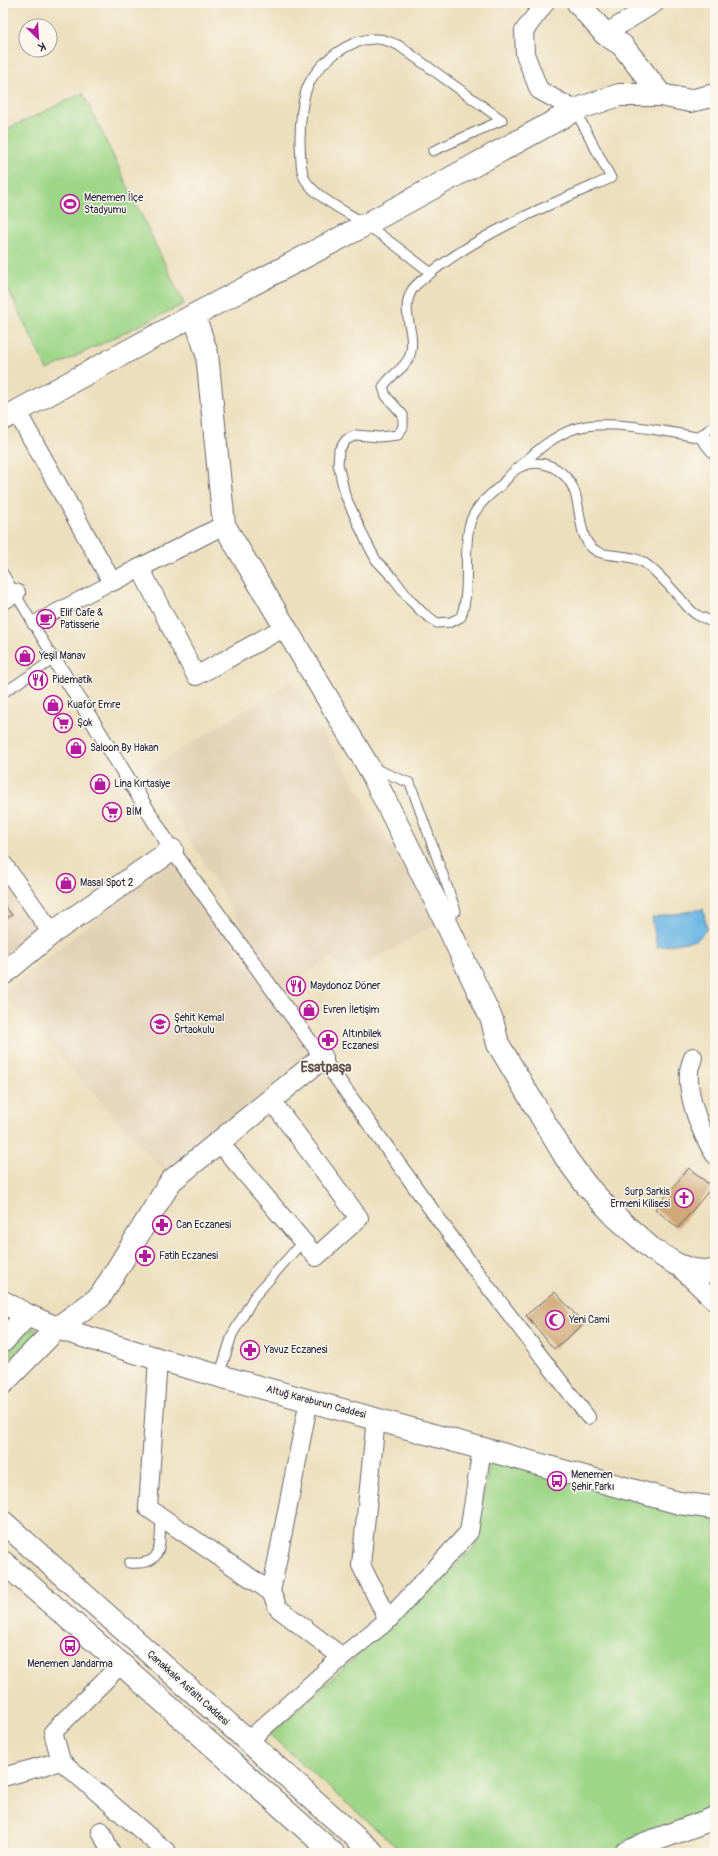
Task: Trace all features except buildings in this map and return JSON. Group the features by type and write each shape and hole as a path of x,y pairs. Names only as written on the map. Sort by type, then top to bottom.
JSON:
{"main road":[{"path":"578,3 606,34 622,45 661,95"},
{"path":"10,415 575,110 619,95 661,95 690,101 715,96"},
{"path":"194,315 207,354 224,525 368,766 442,914 492,1020 498,1044 566,1158 586,1185 615,1216 653,1250 676,1264 692,1270 715,1272"},
{"path":"3,974 52,933 172,850"},
{"path":"3,1383 57,1328 100,1297 171,1181 322,1058"},
{"name":"Altuğ Karaburun Caddesi","path":"3,1302 27,1315 57,1328 158,1359 680,1503 715,1508"},
{"path":"3,1341 27,1315"},
{"name":"Çanakkale Asfaltı Caddesi","path":"4,1523 373,1853"},
{"path":"3,1562 121,1664 333,1853"},
{"path":"626,1853 650,1848 715,1818"}],"street":[{"path":"545,3 524,31 526,54 539,90 575,110"},
{"path":"606,34 655,3"},
{"path":"10,415 112,582"},
{"path":"34,623 224,525"},
{"path":"140,568 196,676 284,627"},
{"path":"54,659 172,850 475,1270 588,1418"},
{"path":"3,864 52,933"},
{"path":"693,1057 689,1072 690,1092 701,1131 715,1155"},
{"path":"219,1142 316,1256 359,1218 271,1100"},
{"path":"676,1264 715,1302"},
{"path":"158,1359 148,1508 271,1592 278,1608 342,1657"},
{"path":"271,1592 309,1400"},
{"path":"376,1419 361,1565 388,1620"},
{"path":"248,1742 342,1657 388,1620 469,1532 482,1448"},
{"path":"121,1664 53,1732 61,1761 168,1853"},
{"path":"3,1777 61,1761"},
{"path":"101,1831 111,1853"}],"lane":[{"path":"431,273 366,224 316,192 306,180 301,163 300,138 307,88 317,69 341,49 354,42 378,39 398,45 502,120 433,151"},
{"path":"575,110 611,178 530,213 464,248 431,273 412,290 406,312 413,337 410,356 404,366 388,378 383,387 386,396 403,415 403,427 398,435 379,437 356,435 346,440 339,450 338,464 350,506 376,560 418,608 437,622 451,622 461,617 466,603 466,572 469,526 477,508 537,450 558,436 577,428 621,425 715,440"},
{"path":"699,437 715,426"},
{"path":"699,437 715,456"},
{"path":"518,468 536,463 551,465 566,476 577,498 585,538 589,545 596,551 603,554 625,556 641,561 652,569 697,616 709,619 715,626"},
{"path":"3,573 9,597 34,623 54,659 3,693"},
{"path":"368,766 410,783 456,911 442,914"},
{"path":"219,1376 232,1335 254,1296 303,1241"},
{"path":"129,1563 141,1564 151,1561 156,1557 159,1546 161,1517"}],"shaded area":[{"path":"293,682 437,923 345,977 333,957 279,989 148,769"},
{"name":"Şehit Kemal Ortaokulu","path":"172,860 311,1055 165,1173 4,993 104,912"},
{"path":"3,879 40,929 3,959"}],"green space":[{"name":"Menemen İlçe Stadyumu","path":"83,93 184,304 47,370 3,278 3,131"},
{"path":"32,1328 39,1331 3,1366 3,1356"},
{"path":"490,1458 715,1518 715,1805 608,1853 403,1853 270,1735 475,1547"}],"water":[{"path":"703,909 707,929 697,940 657,947 652,918"}],"place":[{"name":"Menemen İlçe Stadyumu","path":"70,204"},
{"name":"Elif Cafe & Patisserie","path":"46,619"},
{"name":"Yeşil Manav","path":"25,656"},
{"name":"Pidematik","path":"38,680"},
{"name":"Kuaför Emre","path":"53,705"},
{"name":"Şok","path":"63,723"},
{"name":"Saloon By Hakan","path":"76,748"},
{"name":"Lina Kırtasiye","path":"100,784"},
{"name":"BİM","path":"112,812"},
{"name":"Masal Spot 2","path":"66,883"},
{"name":"Maydonoz Döner","path":"296,986"},
{"name":"Evren İletişim","path":"309,1010"},
{"name":"Şehit Kemal Ortaokulu","path":"160,1024"},
{"name":"Altınbilek Eczanesi","path":"328,1040"},
{"name":"Surp Sarkis Ermeni Kilisesi","path":"684,1198"},
{"name":"Can Eczanesi","path":"162,1225"},
{"name":"Fatih Eczanesi","path":"145,1256"},
{"name":"Yeni Cami","path":"555,1320"},
{"name":"Yavuz Eczanesi","path":"250,1350"},
{"name":"Menemen Şehir Parkı","path":"557,1481"},
{"name":"Menemen Jandarma","path":"70,1646"}],"district":[{"name":"Esatpaşa","path":"326,1067"}]}
